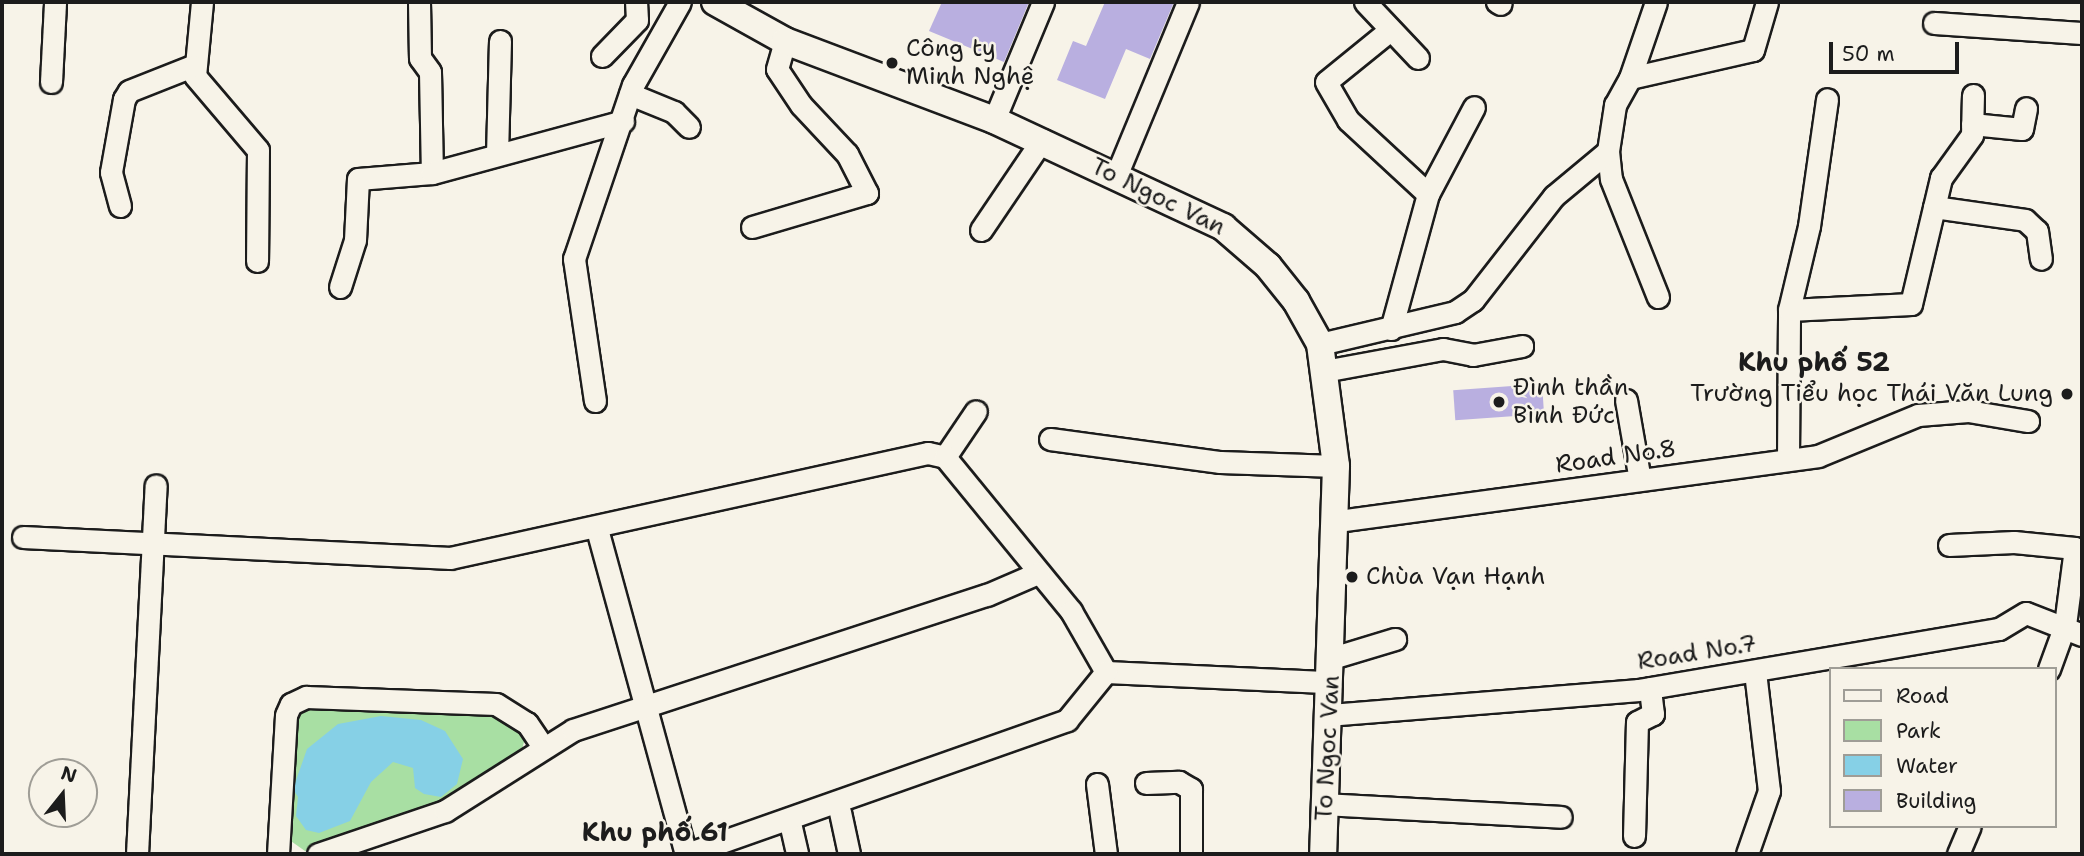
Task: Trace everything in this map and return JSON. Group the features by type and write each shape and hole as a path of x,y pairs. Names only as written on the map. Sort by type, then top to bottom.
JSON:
{"main road":[{"name":"To Ngoc Van","path":"716,2 785,41 994,120 1116,176 1240,240 1296,301 1320,344 1336,466 1338,521 1323,854"}],"street":[{"path":"51,82 55,2"},
{"path":"202,2 192,66 195,76 258,150 257,261"},
{"path":"419,2 421,58 430,72 432,173"},
{"path":"602,56 637,20 636,2"},
{"path":"595,401 574,259 630,94 680,2"},
{"path":"994,120 1043,2"},
{"path":"1116,176 1188,2"},
{"path":"1365,2 1418,58"},
{"path":"1656,2 1630,78 1615,105 1608,151 1611,179 1658,297"},
{"path":"1630,78 1753,50 1767,2"},
{"path":"1934,23 2082,33"},
{"path":"1390,30 1326,82 1348,120 1428,194"},
{"path":"497,155 500,41"},
{"path":"752,227 867,193 847,154 801,105 777,69 785,41"},
{"path":"120,206 111,172 124,99 130,91 192,66"},
{"path":"630,94 674,112 689,127"},
{"path":"1788,310 1911,304 1941,178 1972,135 1973,95"},
{"path":"1788,460 1788,310 1809,226 1827,99"},
{"path":"1391,329 1428,194 1474,107"},
{"path":"1972,124 2022,129 2026,108"},
{"path":"340,287 355,240 358,179 432,173 623,121"},
{"path":"981,230 1042,140"},
{"path":"1320,344 1455,312 1473,300 1554,196 1608,151"},
{"path":"1934,207 2025,220 2037,231 2041,259"},
{"path":"1324,371 1443,349 1474,355 1522,346"},
{"path":"1626,400 1640,480"},
{"path":"945,457 976,411"},
{"name":"Road No.8","path":"1338,521 1788,460 1870,438 1895,422 1968,411 2028,421"},
{"path":"1050,439 1220,462 1336,466"},
{"path":"23,537 450,558 597,529 912,456 945,457 1071,611 1106,672"},
{"path":"137,854 156,485"},
{"path":"597,529 687,854 1067,720 1106,672"},
{"path":"1949,545 2014,542 2075,548 2074,630 2050,667"},
{"path":"318,854 444,811 573,730 987,595 1038,573"},
{"name":"Road No.7","path":"1328,715 1650,688 1999,629 2025,613 2074,630"},
{"path":"1106,672 1331,670 1395,639"},
{"path":"1747,854 1769,792 1755,671"},
{"path":"1634,836 1637,722 1653,714 1650,688"},
{"path":"278,854 286,715 291,704 306,697 496,704 527,723 543,747"},
{"path":"1146,783 1179,782 1191,789 1191,854"},
{"path":"1097,784 1106,854"},
{"path":"1324,804 1562,817"},
{"path":"840,812 849,854"},
{"path":"791,827 797,854"},
{"path":"1958,854 1969,828"}],"green space":[{"path":"328,703 493,712 525,733 524,742 521,754 438,806 305,851 288,839 289,735 300,707"}],"water":[{"path":"381,716 421,720 445,731 463,759 457,784 441,797 424,794 415,788 413,768 393,762 371,782 350,821 319,833 306,830 296,816 298,797 293,789 307,749 338,724"}],"building":[{"path":"942,2 1029,2 1004,62 929,31"},
{"path":"1105,2 1174,2 1150,59 1126,49 1105,99 1057,80 1073,41 1086,46"},
{"name":"Đình thần Bình Đức","path":"1542,384 1544,414 1455,420 1453,390"}],"place":[{"name":"Công ty Minh Nghệ","path":"892,63"},
{"name":"Trường Tiểu học Thái Văn Lung","path":"2067,394"},
{"name":"Đình thần Bình Đức","path":"1499,402"},
{"name":"Chùa Vạn Hạnh","path":"1352,577"}],"district":[{"name":"Khu phố 52","path":"1814,362"},
{"name":"Khu phố 61","path":"655,832"}]}
